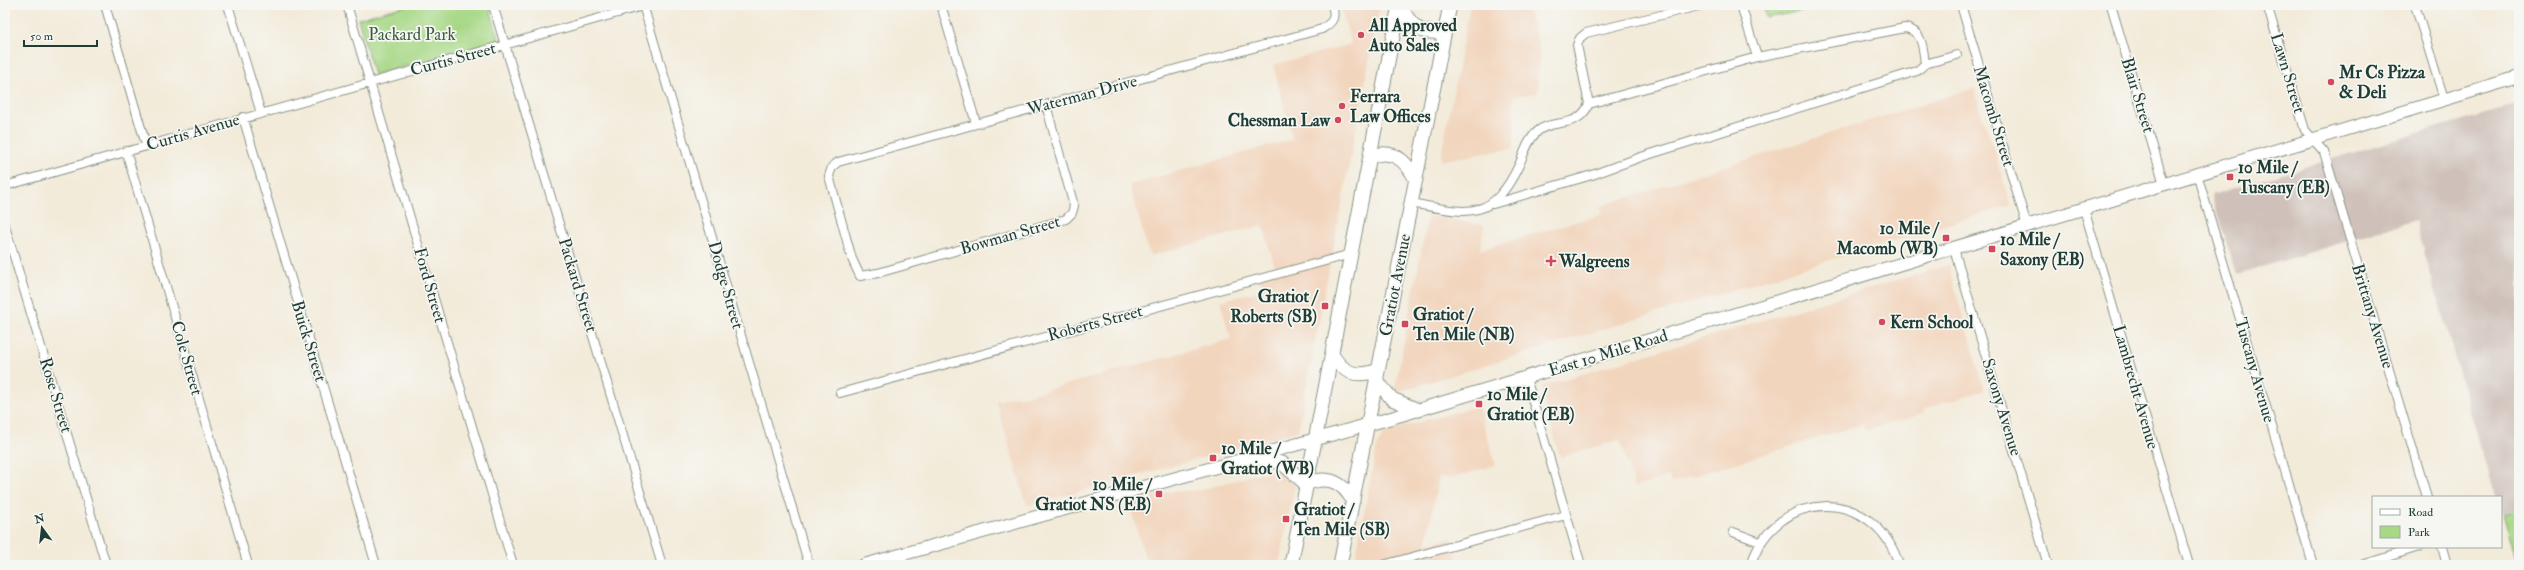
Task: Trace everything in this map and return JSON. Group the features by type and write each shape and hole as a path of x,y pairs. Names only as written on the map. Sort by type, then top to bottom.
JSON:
{"main road":[{"path":"1399,5 1412,24 1422,31 1429,33 1444,31"},
{"path":"1291,565 1399,5"},
{"name":"Gratiot Avenue","path":"1340,565 1450,5"},
{"path":"2197,174 2519,77"},
{"path":"1370,156 1384,153 1396,156 1407,165 1416,180"},
{"name":"East 10 Mile Road","path":"864,565 1367,425 1954,249 2197,174"},
{"path":"1332,354 1341,368 1351,374 1377,375 1392,399 1418,410"},
{"path":"1252,457 1282,463 1306,484"},
{"path":"1306,484 1320,480 1335,481 1347,490 1352,502"}],"street":[{"path":"105,5 146,146"},
{"path":"228,5 261,112"},
{"name":"Ford Street","path":"347,5 513,565"},
{"name":"Packard Street","path":"493,5 662,565"},
{"name":"Curtis Street","path":"261,112 644,5"},
{"name":"Dodge Street","path":"644,5 809,565"},
{"path":"941,5 976,123"},
{"name":"Waterman Drive","path":"832,167 846,159 1310,33 1332,23 1334,18 1332,5"},
{"path":"1589,104 1577,45 1580,38 1586,33 1703,5"},
{"path":"1741,5 1757,57"},
{"name":"Macomb Street","path":"1961,5 2027,226"},
{"name":"Blair Street","path":"2111,5 2164,184"},
{"name":"Lawn Street","path":"2267,5 2305,130 2312,140"},
{"path":"2415,5 2444,99"},
{"path":"1493,204 1513,176 1530,141 1538,130 1572,121 1582,115 1589,104 1757,57 1905,28 1914,30 1919,36 1925,64"},
{"path":"1411,203 1455,212 1476,211 1493,204 1592,175 1641,157 1917,71 1925,64 1957,55"},
{"name":"Bowman Street","path":"832,167 829,176 852,259 860,276 878,273 1066,219 1071,215 1074,206 1046,105"},
{"name":"Curtis Avenue","path":"126,152 261,112"},
{"name":"Buick Street","path":"243,117 376,565"},
{"name":"Brittany Avenue","path":"2312,140 2324,152 2427,496"},
{"path":"5,186 126,152"},
{"name":"Cole Street","path":"126,152 248,565"},
{"name":"Tuscany Avenue","path":"2197,174 2313,565"},
{"name":"Lambrecht Avenue","path":"2084,209 2189,565"},
{"name":"Rose Street","path":"5,226 106,565"},
{"name":"Saxony Avenue","path":"1954,249 2048,565"},
{"name":"Roberts Street","path":"840,393 1351,254"},
{"path":"1526,378 1580,565"},
{"path":"1751,565 1760,542 1776,524 1792,515 1811,508 1829,506 1848,509 1873,521 1889,540 1899,565"},
{"path":"1383,565 1566,515"},
{"path":"1733,532 1760,542"},
{"path":"2362,565 2416,548"},
{"path":"2442,548 2447,565"}],"shaded area":[{"path":"1340,5 1380,5 1298,431 1027,506 996,401 1017,396 1018,398 1231,339 1220,301 1263,290 1258,272 1275,268 1263,225 1150,256 1129,185 1293,139 1273,65 1351,44"},
{"path":"1470,5 1527,5 1539,47 1538,93 1513,96 1514,148 1440,161"},
{"path":"1974,88 2011,205 1394,393 1428,216 1484,225 1480,250 1602,214 1600,206"},
{"path":"2519,103 2519,508 2502,514 2502,496 2495,496 2415,220 2237,275 2211,195"},
{"path":"1948,265 1984,390 1924,409 1925,413 1865,431 1863,424 1671,483 1669,476 1634,487 1620,440 1560,457 1546,408 1542,386"},
{"path":"1478,406 1496,465 1452,478 1439,477 1426,544 1451,538 1459,565 1354,565 1377,445 1386,431"},
{"path":"1278,468 1289,475 1295,485 1279,565 1147,565 1129,502 1166,492 1200,490"}],"green space":[{"name":"Packard Park","path":"408,5 489,5 499,40 374,75 358,19"},
{"path":"1763,5 1833,5 1766,18"},
{"path":"2519,510 2519,565 2518,565 2503,514"}],"place":[{"name":"All Approved Auto Sales","path":"1361,35"},
{"name":"Mr Cs Pizza & Deli","path":"2331,82"},
{"name":"Ferrara Law Offices","path":"1342,106"},
{"name":"Chessman Law","path":"1338,120"},
{"name":"10 Mile / Tuscany (EB)","path":"2230,177"},
{"name":"10 Mile / Macomb (WB)","path":"1946,238"},
{"name":"10 Mile / Saxony (EB)","path":"1992,249"},
{"name":"Walgreens","path":"1551,261"},
{"name":"Gratiot / Roberts (SB)","path":"1325,306"},
{"name":"Kern School","path":"1882,322"},
{"name":"Gratiot / Ten Mile (NB)","path":"1405,324"},
{"name":"10 Mile / Gratiot (EB)","path":"1479,404"},
{"name":"10 Mile / Gratiot (WB)","path":"1213,458"},
{"name":"10 Mile / Gratiot NS (EB)","path":"1159,494"},
{"name":"Gratiot / Ten Mile (SB)","path":"1286,519"}]}
